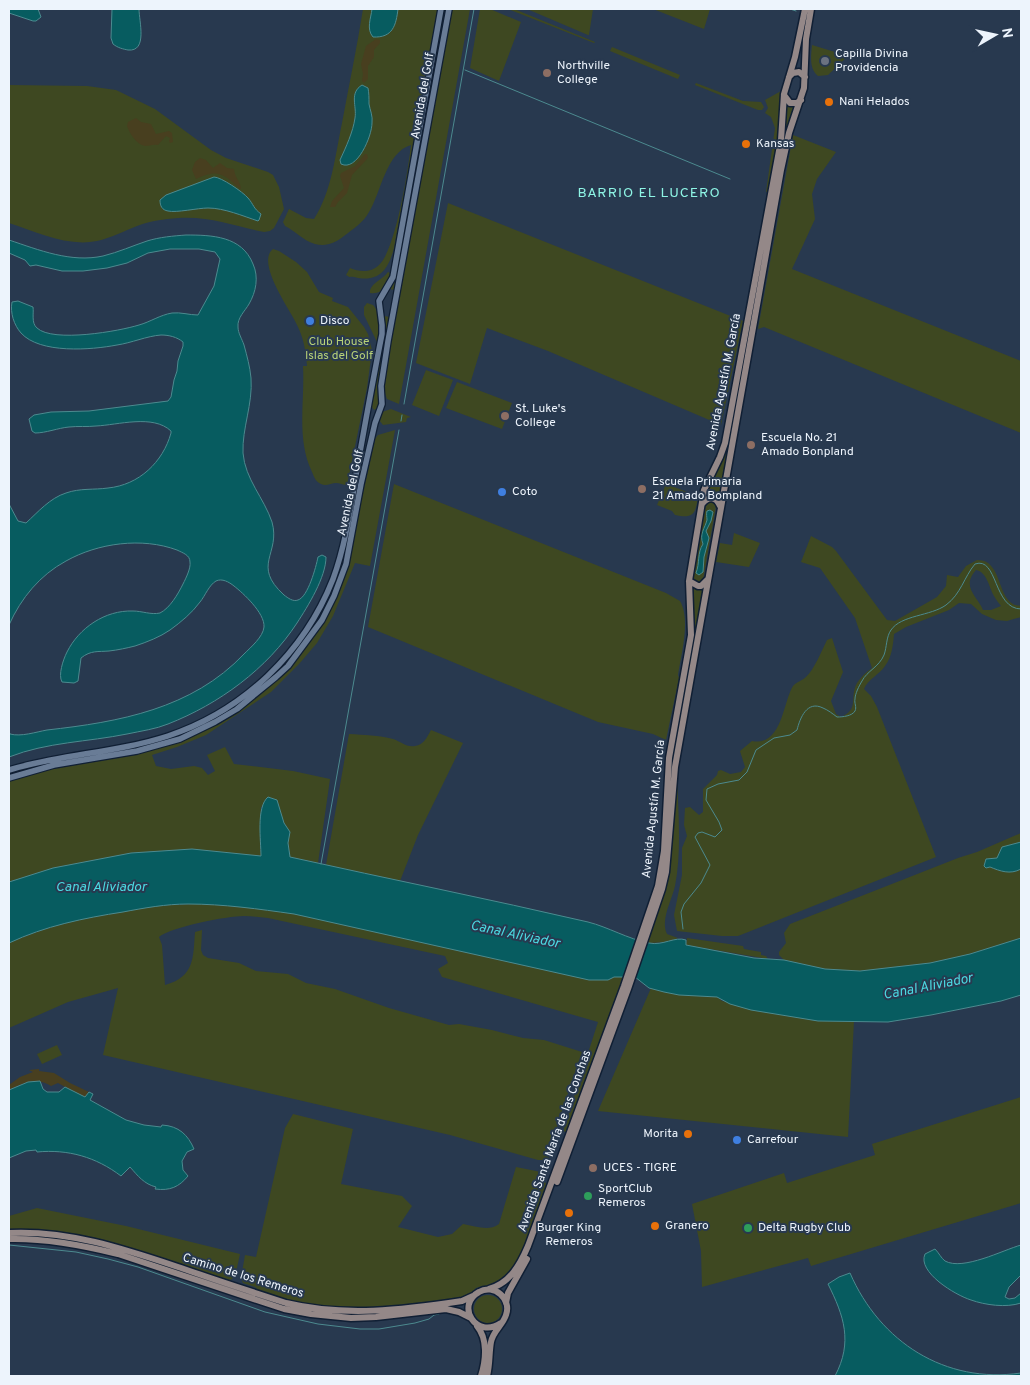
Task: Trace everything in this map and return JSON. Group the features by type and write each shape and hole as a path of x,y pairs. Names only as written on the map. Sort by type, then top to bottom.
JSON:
{"main road":[{"name":"Avenida Agustín M. García","path":"644,935 662,867 669,758 691,635 689,581 702,504 708,480 725,443 782,140 784,94 796,58 805,9"},
{"name":"Avenida Agustín M. García","path":"644,935 666,872 674,773 720,506 787,141 801,100 805,77 806,39 811,9"},
{"path":"789,77 793,73 799,72 805,77"},
{"path":"784,94 790,102 801,100"},
{"path":"702,504 708,498 713,498 718,501 720,506"},
{"path":"689,581 701,586 707,580"},
{"path":"626,987 644,935"},
{"name":"Avenida Santa María de las Conchas","path":"489,1289 502,1284 509,1278 522,1260 626,987"},
{"name":"Avenida Santa María de las Conchas","path":"506,1302 508,1293 528,1255 559,1177 626,987"},
{"name":"Camino de los Remeros","path":"9,1233 39,1233 91,1240 286,1303 312,1308 352,1312 369,1311 462,1301 473,1296"},
{"name":"Camino de los Remeros","path":"9,1239 55,1241 89,1246 284,1309 311,1314 357,1318 448,1309 473,1320"},
{"path":"481,1376 485,1345 480,1330 473,1320 468,1307 473,1296 489,1289 500,1293 506,1302 506,1315 492,1339 487,1376"},
{"path":"473,1320 485,1328 491,1328 501,1323"}],"street":[{"name":"Avenida del Golf","path":"9,770 55,758 138,744 173,734 199,723 222,711 269,676 293,649 315,616 333,578 344,542 382,334 379,301 392,277 441,9"},
{"name":"Avenida del Golf","path":"9,778 67,763 137,751 180,739 226,716 276,677 297,654 322,620 341,580 349,554 361,484 375,422 382,404 382,379 393,313 449,9"},
{"path":"384,293 392,294 396,300"},
{"path":"379,310 387,314 393,313"},
{"path":"368,405 372,411 380,410"}],"green space":[{"path":"363,9 439,9 392,256 381,273 376,277 370,278 349,277 346,275 350,268 369,271 376,268 385,256 396,227 411,145 403,149 390,164 367,216 358,226 337,241 327,245 315,244 307,241 285,226 283,222 289,209 306,218 314,219 325,197 335,160"},
{"path":"444,9 446,9 394,290 390,289 398,263"},
{"path":"450,9 470,9 399,404 387,399 384,391 392,335"},
{"path":"480,9 490,9 521,22 499,81 470,68"},
{"path":"508,9 514,9 595,42 594,43"},
{"path":"527,9 593,9 589,35 588,35"},
{"path":"653,9 710,9 704,29"},
{"path":"812,45 848,56 828,75 818,76 812,66"},
{"path":"612,47 680,75 678,79 610,51"},
{"path":"696,83 743,101 761,102 764,107 762,110 758,110 695,85"},
{"path":"9,85 87,86 116,90 155,109 211,150 226,158 273,175 279,187 284,209 274,228 264,232 201,218 178,218 147,223 107,238 86,242 52,238 9,223"},
{"path":"781,91 778,140 769,191 766,192 775,128 771,117 765,113 768,108 765,100"},
{"path":"786,105 795,106 785,136 732,428 730,429"},
{"path":"793,135 836,152 817,179 812,194 815,219 792,269 1021,361 1021,433 764,327 758,329"},
{"path":"448,203 743,321 721,425 548,351 487,328 470,384 416,363"},
{"name":"Club House Islas del Golf","path":"273,249 296,262 307,272 319,292 333,298 332,301 348,307 368,334 372,350 367,388 347,485 336,483 325,485 319,483 314,477 307,459 302,420 303,366 307,366 305,351 298,327 271,276 268,265 269,256"},
{"path":"388,272 390,273 387,285 378,292 370,293 373,285"},
{"path":"367,303 373,305 378,313 379,328 377,342 364,315 364,307"},
{"path":"384,316 390,317 378,381 381,401 378,408 374,410 371,404 385,332"},
{"path":"426,370 453,380 439,416 412,405"},
{"path":"457,382 512,403 502,429 446,408"},
{"path":"391,409 411,417 407,418 406,422 383,425 379,420 382,412"},
{"path":"395,430 370,566 355,563 333,616 317,643 271,692 206,735 152,755 156,766 171,769 194,766 202,768 208,775 215,771 207,755 225,747 234,764 293,771 330,779 318,863 290,857 288,843 290,832 284,823 277,800 261,807 261,856 192,849 131,853 53,868 9,882 9,780 56,767 139,753 175,744 227,717 259,695 274,682 302,651 346,568 375,439 378,435"},
{"path":"729,443 720,497 706,496 710,483"},
{"path":"394,484 666,593 680,601 685,618 684,638 679,678 666,740 653,734 598,722 368,627"},
{"path":"666,484 698,496 695,511 692,514 686,516 675,515 672,511 657,505"},
{"path":"709,501 714,502 716,506 703,580 699,584 692,579 706,504"},
{"path":"353,507 349,535 345,555 336,583 327,601 312,627 294,652 274,675 255,692 286,660 314,620 343,556"},
{"path":"734,533 760,543 749,567 716,562 720,543 732,545"},
{"path":"811,536 832,547 887,620 895,621 937,597 946,586 947,575 958,577 966,566 977,560 985,561 995,571 1008,599 1014,605 1021,606 1021,617 1007,621 996,620 982,614 971,604 959,603 949,610 906,627 894,634 889,659 883,669 868,682 864,689 871,696 877,707 936,857 738,936 677,931 674,915 682,875 682,848 687,836 684,825 685,808 690,807 699,815 703,812 703,789 717,775 718,771 721,770 730,774 741,772 745,767 740,751 752,741 762,741 770,737 776,730 793,686 809,674 827,640 832,638 843,672 831,701 836,714 841,717 847,714 852,706 857,683 872,668 855,618 820,568 801,562","holes":["976,570 980,571 985,577 1001,606 991,610 983,610 974,596 970,581"]},
{"path":"692,588 703,590 692,646"},
{"path":"234,707 201,727 173,739 143,747 58,762 9,775 9,772 42,763 126,749 190,730"},
{"path":"431,730 463,743 418,835 400,881 326,865 349,734 388,738 412,746 423,742"},
{"path":"677,773 679,830 677,872 675,886 667,910 665,928 667,934 678,938 669,942 649,943 647,942 668,879"},
{"path":"1021,833 1021,938 970,954 930,963 860,971 825,969 784,960 779,955 779,952 786,943 784,933 790,924 977,852"},
{"path":"179,904 247,907 294,914 608,980 614,977 623,977 566,1132 563,1131 598,1022 442,977 438,969 448,963 445,956 268,918 236,916 213,920 187,926 165,933 159,937 162,945 165,985 182,977 187,971 193,958 195,932 202,930 201,950 203,955 208,958 239,963 256,971 288,974 306,983 335,989 389,1008 449,1025 459,1024 523,1038 544,1040 582,1052 548,1160 538,1160 450,1135 103,1055 118,988 68,1002 9,1028 9,943 78,919 129,909"},
{"path":"687,938 743,946 744,949 761,952 761,955 766,956 768,959 686,945"},
{"path":"651,988 664,992 717,997 722,1001 818,1021 854,1021 848,1137 598,1111"},
{"path":"57,1045 62,1055 42,1064 37,1054"},
{"path":"1021,1097 1021,1203 811,1266 808,1258 702,1287 701,1251 692,1204 784,1173 787,1183 875,1155 872,1144"},
{"path":"293,1114 353,1129 341,1184 402,1196 412,1206 398,1227 438,1237 452,1234 463,1224 491,1228 499,1224 516,1167 541,1172 546,1184 520,1258 504,1280 490,1286 476,1288 468,1297 450,1301 365,1309 314,1306 261,1293 255,1287 243,1283 241,1278 245,1255 256,1257 285,1128"},
{"path":"37,1208 126,1226 240,1254 235,1277 230,1280 94,1238 57,1232 9,1230 9,1216"},
{"path":"488,1295 498,1299 502,1309 498,1319 488,1323 478,1319 474,1309 478,1299"}],"sand":[{"path":"376,39 380,40 380,43 374,50 374,57 368,66 368,79 364,83 362,81 361,64 366,46"},
{"path":"136,118 141,122 151,124 156,134 169,131 172,133 173,142 170,143 170,138 166,136 158,145 145,146 139,143 127,126 128,122"},
{"path":"367,154 368,158 352,175 347,193 335,207 330,207 332,201 344,188 340,176 341,173 355,166"},
{"path":"200,158 206,160 213,168 220,163 227,168 234,169 241,189 218,174 210,174 196,179 192,170 195,162"},
{"path":"39,1069 39,1071 54,1073 89,1092 85,1098 58,1083 51,1086 36,1081 25,1083 9,1090 9,1085 20,1077 33,1072 29,1070"}],"water":[{"path":"9,9 38,9 41,17 33,21 9,13"},
{"path":"112,9 139,9 141,35 138,46 134,49 128,50 113,44 111,38"},
{"path":"372,9 398,9 396,20 389,33 380,37 373,37 370,31"},
{"path":"362,85 368,88 372,118 371,129 363,151 358,158 353,163 341,164 340,160 354,123 356,92"},
{"path":"214,177 227,182 245,195 261,214 259,220 214,208 182,211 164,210 160,204 160,200 166,195"},
{"path":"186,235 225,239 242,248 253,264 256,274 255,289 238,324 251,378 243,453 247,471 272,522 274,533 268,567 269,575 274,585 284,595 298,600 305,593 311,581 318,557 322,555 326,557 323,573 316,591 285,640 256,670 205,706 187,716 153,729 53,745 9,757 9,731 10,734 24,735 74,727 127,717 153,710 178,700 224,673 253,645 263,631 264,627 261,616 253,604 232,585 218,580 211,585 190,614 166,633 135,646 88,654 81,658 78,681 74,683 62,682 61,672 65,655 78,635 86,628 103,617 123,611 160,613 170,604 181,588 190,567 190,560 184,553 163,546 135,543 106,546 66,561 48,573 32,588 19,606 9,625 9,504 18,521 26,523 44,506 60,495 76,490 108,488 130,482 139,477 156,462 167,444 171,433 164,426 155,423 135,422 69,427 35,433 32,431 29,419 34,415 51,412 89,411 168,401 171,397 183,346 183,342 178,339 161,335 94,348 66,349 40,344 30,340 19,330 12,315 12,302 18,301 33,307 35,326 45,332 57,335 117,330 139,325 172,313 198,315 214,286 220,259 215,252 199,249 170,249 148,253 127,263 107,268 62,271 36,265 30,266 25,260 9,253 9,240 67,257 91,258 152,240"},
{"path":"707,511 713,512 706,531 709,538 704,557 703,572 699,575 696,573 703,544 702,534 707,520"},
{"name":"Canal Aliviador","path":"268,797 277,800 284,823 290,832 288,843 290,857 588,922 633,939 654,944 682,939 686,940 686,945 754,958 784,960 825,969 860,971 930,963 970,954 1021,938 1021,995 1001,1001 888,1022 818,1021 751,1010 730,1004 717,997 679,995 664,992 649,988 635,977 589,980 294,914 214,905 163,905 94,917 51,927 9,943 9,882 53,868 131,853 192,849 261,856 261,816 264,802"},
{"path":"1021,842 1021,869 1005,872 984,866 986,859 997,858 1002,847"},
{"path":"40,1081 43,1089 47,1092 59,1092 65,1087 85,1097 89,1092 93,1094 90,1100 126,1120 144,1125 161,1127 162,1125 178,1129 189,1139 194,1149 187,1152 182,1161 183,1170 188,1176 174,1187 155,1189 156,1187 145,1182 130,1167 121,1176 92,1159 71,1153 37,1152 36,1150 26,1151 9,1158 9,1090 28,1082"},
{"path":"1021,1245 1021,1275 1009,1287 1005,1297 1009,1299 1015,1298 1021,1293 1021,1303 1015,1305 989,1304 964,1297 939,1282 927,1268 924,1261 925,1254 935,1249 945,1261 962,1263 983,1259"},
{"path":"850,1273 863,1298 879,1319 897,1338 918,1353 941,1364 966,1372 993,1375 1021,1373 1021,1376 835,1376 841,1364 845,1340 842,1318 828,1284"}],"waterway":[{"path":"404,404 474,9"},
{"path":"790,9 796,11"},
{"path":"465,70 730,179"},
{"path":"401,421 402,415"},
{"path":"321,864 399,430"},
{"path":"683,929 681,912 684,904 701,883 710,865 695,837 698,833 702,832 715,837 722,830 706,800 707,789 718,784 739,780 747,772 756,750 774,738 790,735 797,730 802,716 809,708 817,706 837,717 854,713 856,708 855,697 858,688 864,678 882,659 891,630 902,621 940,609 946,605 959,591 975,564 982,564 988,568 1005,601 1012,607 1021,609"},
{"path":"9,1245 76,1252 108,1259 138,1267 265,1312 318,1324 360,1329 379,1329 415,1323 439,1314"}],"place":[{"name":"Capilla Divina Providencia","path":"825,61"},
{"name":"Northville College","path":"547,73"},
{"name":"Nani Helados","path":"829,102"},
{"name":"Kansas","path":"746,144"},
{"name":"Disco","path":"310,321"},
{"name":"St. Luke's College","path":"505,416"},
{"name":"Escuela No. 21 Amado Bonpland","path":"751,445"},
{"name":"Escuela Primaria 21 Amado Bompland","path":"642,489"},
{"name":"Coto","path":"502,492"},
{"name":"Morita","path":"688,1134"},
{"name":"Carrefour","path":"737,1140"},
{"name":"UCES - TIGRE","path":"593,1168"},
{"name":"SportClub Remeros","path":"588,1196"},
{"name":"Burger King Remeros","path":"569,1213"},
{"name":"Granero","path":"655,1226"},
{"name":"Delta Rugby Club","path":"748,1228"}],"district":[{"name":"BARRIO EL LUCERO","path":"649,193"}]}
